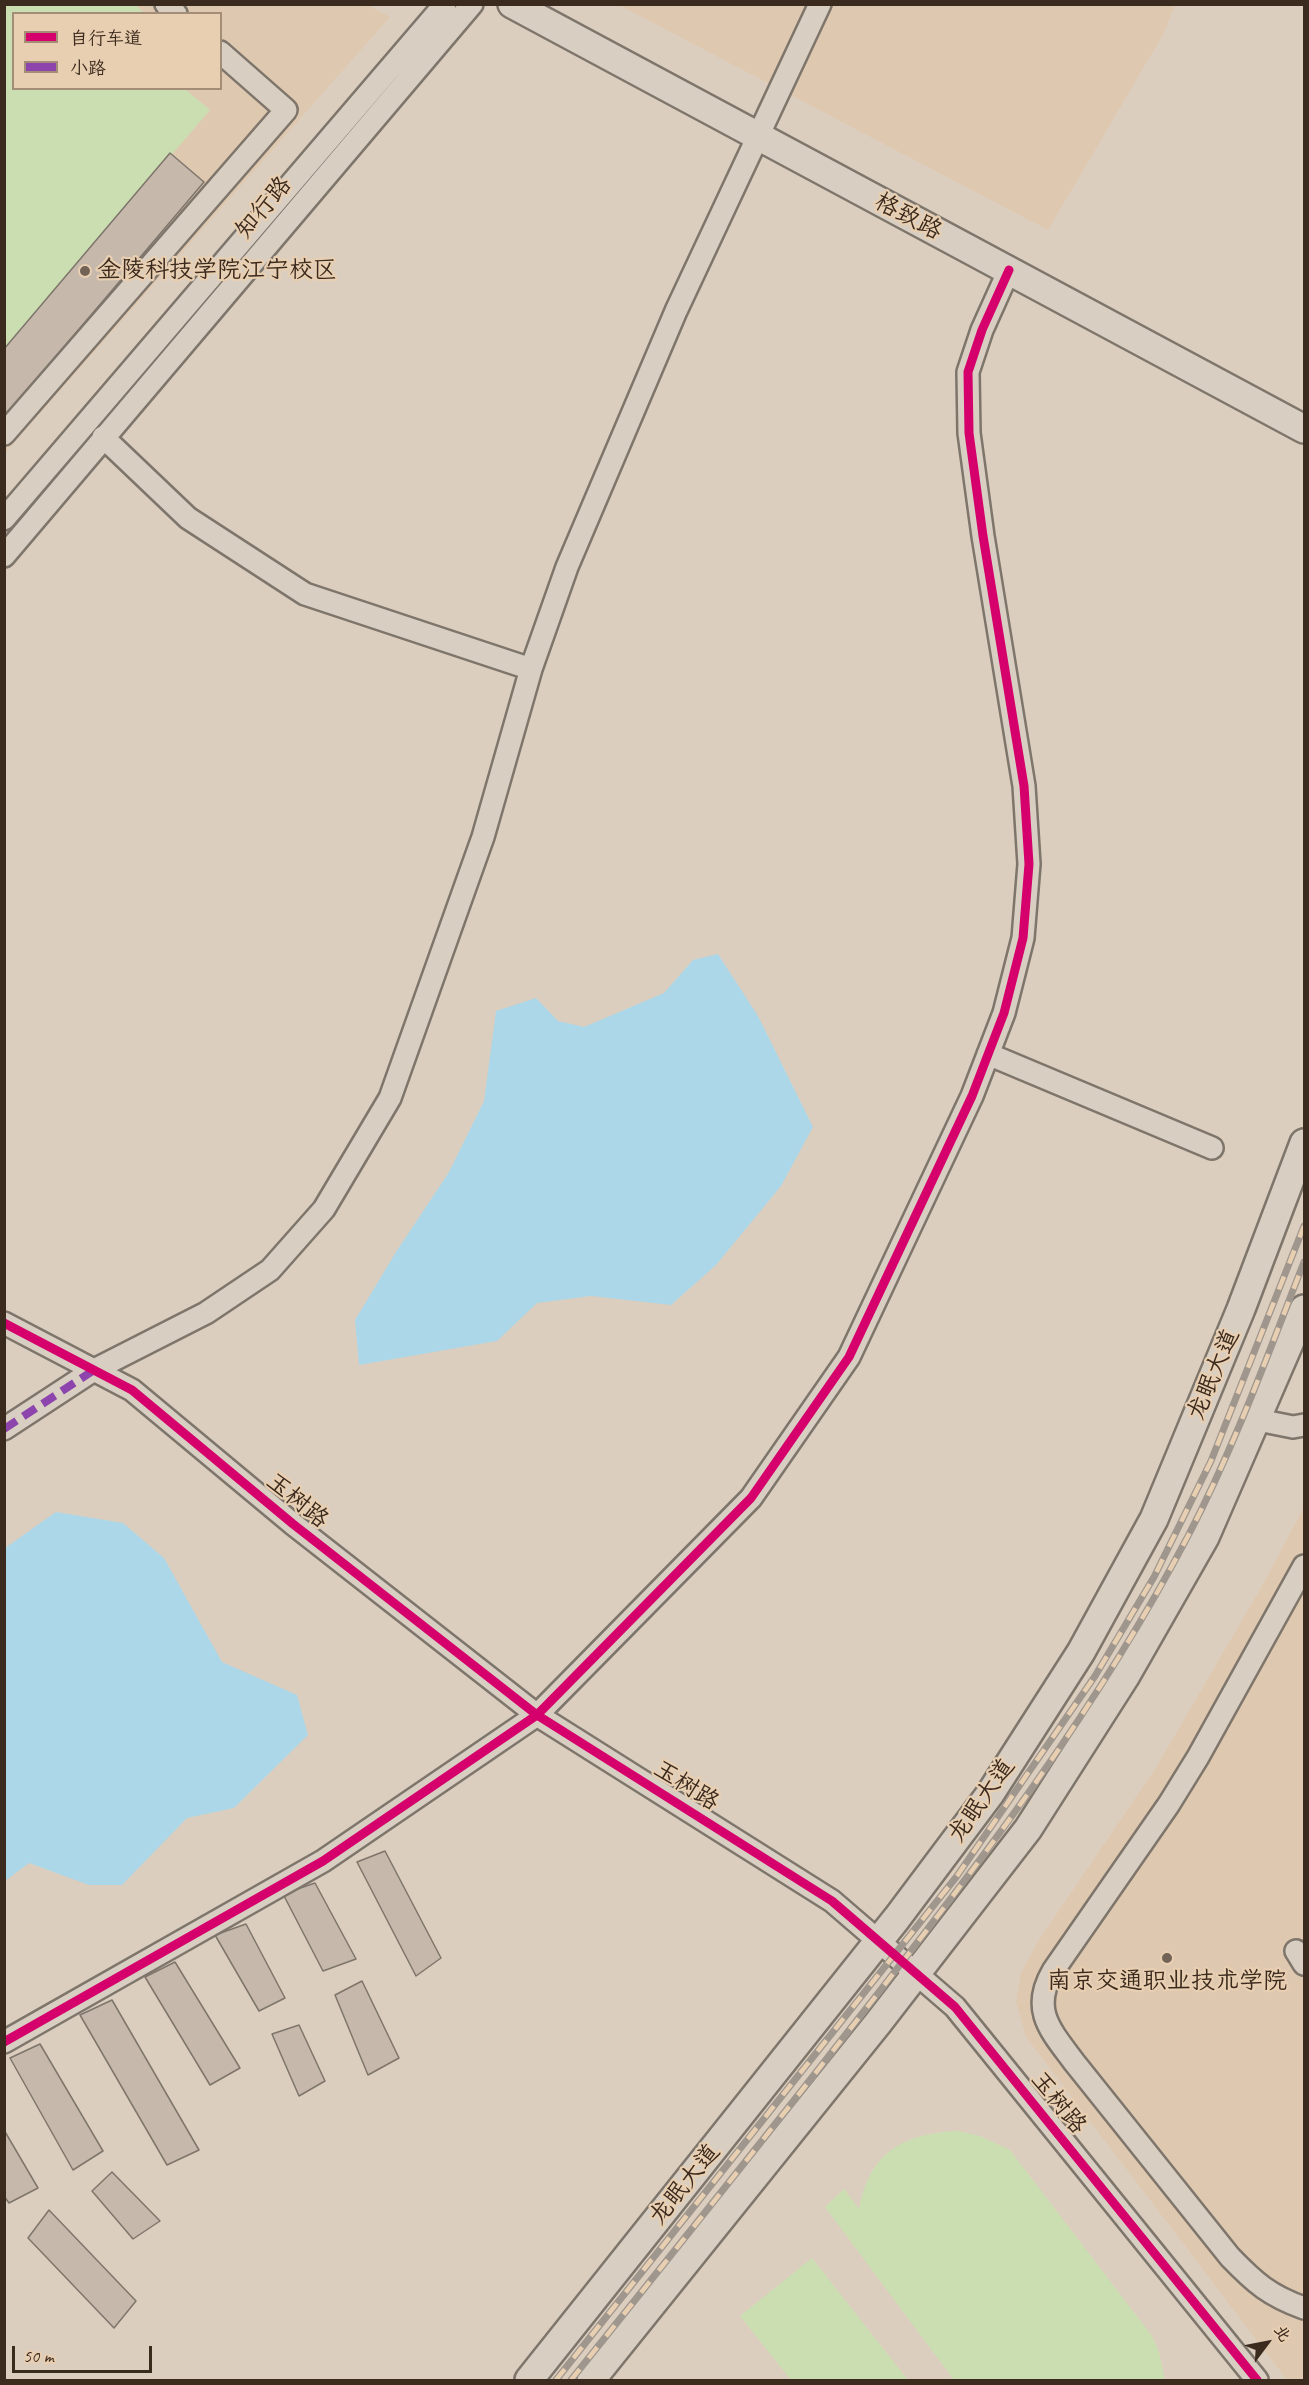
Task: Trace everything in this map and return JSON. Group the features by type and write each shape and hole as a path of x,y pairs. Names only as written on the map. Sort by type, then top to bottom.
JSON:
{"main road":[{"name":"格致路","path":"512,4 1305,429"},
{"name":"龙眠大道","path":"529,2380 879,1941 990,1794 1081,1652 1154,1520 1241,1309 1305,1143"},
{"name":"龙眠大道","path":"591,2380 1028,1829 1125,1677 1205,1537 1304,1314"}],"street":[{"name":"知行路","path":"4,519 445,4"},
{"name":"知行路","path":"4,556 472,4"},
{"path":"4,1430 94,1370 206,1313 270,1270 324,1209 390,1098 483,837 531,669 567,567 662,343 820,4"},
{"path":"4,434 286,110 222,54"},
{"path":"4,2042 323,1861 537,1716 751,1498 849,1357 972,1096 1004,1013 1023,938 1029,864 1024,786 983,536 969,433 968,372 982,330 1009,270"},
{"path":"103,437 188,518 305,594 531,669"},
{"path":"988,1054 1212,1148"},
{"name":"玉树路","path":"4,1323 132,1390 293,1524 537,1716 832,1901 955,2007 1257,2380"},
{"path":"1258,1419 1293,1427 1305,1425"},
{"path":"1305,1566 1198,1757 1053,1971 1044,1986 1041,2005 1055,2036 1074,2062 1230,2257 1263,2289 1277,2299 1305,2308"}],"shaded area":[{"name":"金陵科技学院江宁校区","path":"365,4 390,17 5,453 5,5"},
{"path":"619,5 1175,5 1164,33 1048,230"},
{"name":"南京交通职业技术学院","path":"1304,1507 1304,2380 1287,2380 1026,2037 1016,2001 1021,1973 1037,1943 1157,1766 1262,1586"}],"green space":[{"path":"5,5 136,5 143,12 12,12 12,90 186,90 210,110 5,349"},
{"path":"958,2131 980,2136 1010,2150 1152,2336 1159,2352 1165,2380 954,2380 825,2207 844,2189 859,2209 871,2173 880,2160 892,2150 921,2136"},
{"path":"812,2258 908,2380 791,2380 740,2316"}],"water":[{"path":"718,954 758,1016 813,1127 781,1186 716,1265 671,1305 591,1296 537,1303 497,1341 359,1365 355,1320 396,1252 449,1172 484,1101 496,1011 536,998 558,1021 584,1027 664,993 693,960"},
{"path":"56,1512 123,1523 164,1558 222,1662 297,1695 308,1735 234,1808 187,1818 122,1885 89,1885 29,1863 5,1881 5,1548"}],"building":[{"path":"170,153 204,182 8,413 4,410 4,349"},
{"path":"385,1851 441,1958 416,1976 357,1862"},
{"path":"315,1883 356,1959 323,1971 283,1894"},
{"path":"246,1924 285,1998 259,2011 215,1935"},
{"path":"175,1962 240,2068 210,2085 145,1977"},
{"path":"362,1981 399,2058 368,2075 335,1995"},
{"path":"112,2000 199,2150 167,2165 80,2015"},
{"path":"299,2025 325,2081 299,2096 272,2034"},
{"path":"40,2044 103,2151 73,2170 10,2058"},
{"path":"4,2130 38,2188 9,2203 4,2196"},
{"path":"112,2172 160,2221 133,2239 92,2191"},
{"path":"49,2210 136,2301 114,2328 28,2238"}],"railway":[{"path":"556,2380 957,1876 1095,1676 1154,1577 1211,1461 1304,1226"},
{"path":"571,2380 906,1958 1035,1783 1116,1662 1153,1600 1205,1503 1250,1400 1304,1262"}],"marked path":[{"path":"4,1429 94,1370"}],"cycle path":[{"path":"4,2042 323,1861 537,1715 751,1498 849,1357 972,1096 1004,1013 1023,938 1029,864 1024,786 983,536 969,433 968,372 982,330 1009,270"},
{"path":"4,1323 132,1390 293,1524 537,1715 832,1901 955,2007 1257,2380"}],"place":[{"name":"金陵科技学院江宁校区","path":"85,271"},
{"name":"南京交通职业技术学院","path":"1167,1958"}]}
